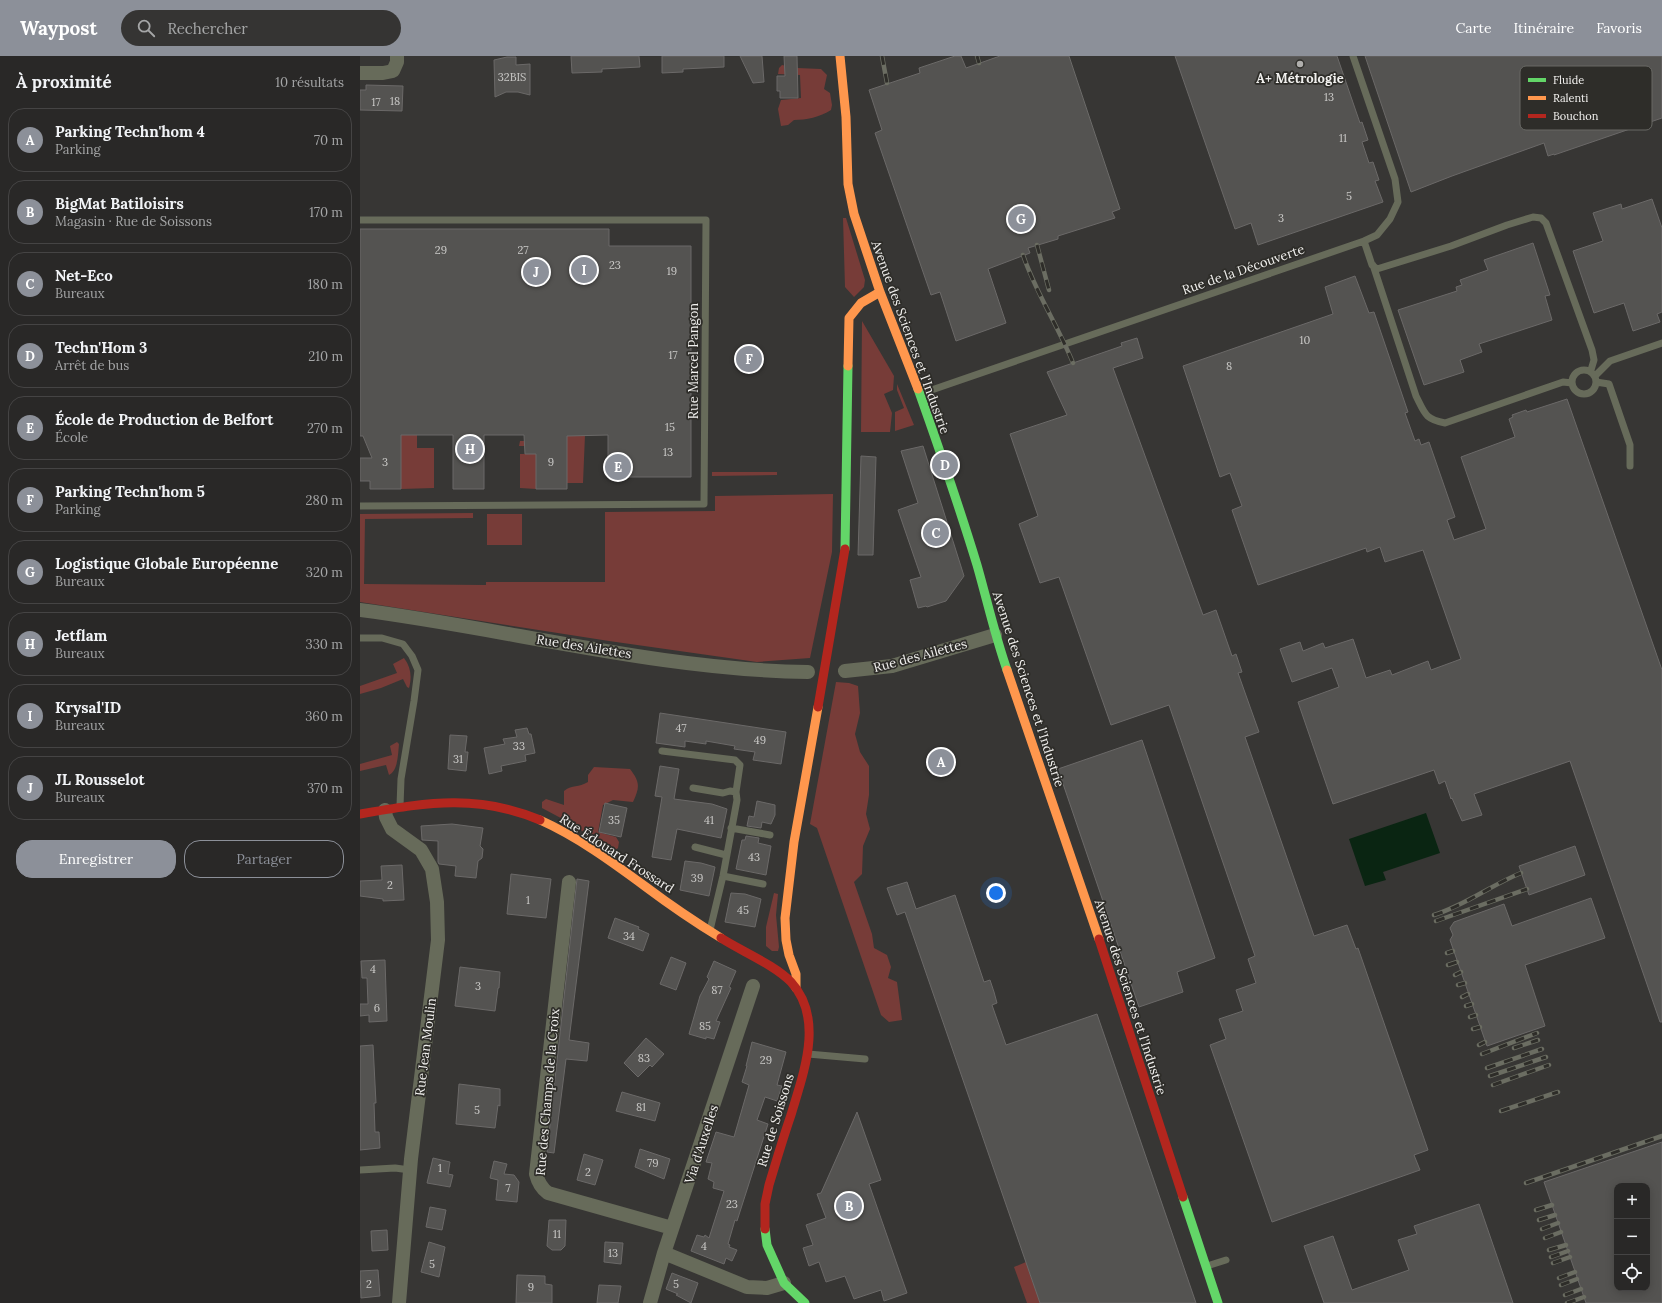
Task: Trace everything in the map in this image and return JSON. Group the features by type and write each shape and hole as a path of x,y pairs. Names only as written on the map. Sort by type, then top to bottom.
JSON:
{"street":[{"path":"360,73 393,72 397,62 397,56"},
{"name":"Avenue des Sciences et l'Industrie","path":"840,56 846,117 848,184 854,214 880,292 903,348 944,465 975,560 995,634 1041,765 1218,1303"},
{"path":"796,988 796,974 788,955 785,918 794,842 845,549 850,318 861,303 880,292"},
{"name":"Rue des Ailettes","path":"360,610 396,614 607,651 713,666 808,672"},
{"name":"Rue des Ailettes","path":"845,671 892,666 995,634"},
{"name":"Rue Édouard Frossard","path":"360,814 417,804 474,802 524,812 558,828 710,930 753,957"},
{"name":"Rue Jean Moulin","path":"385,810 386,817 392,829 421,850 432,869 437,902 438,940 410,1170 399,1303"},
{"name":"Rue des Champs de la Croix","path":"569,882 536,1174 544,1190 548,1193 672,1228"},
{"name":"Rue de Soissons","path":"753,957 776,969 796,988 807,1016 808,1054 805,1069 769,1185 765,1204 764,1221 767,1245 784,1283 805,1303"},
{"name":"Via d'Auxelles","path":"650,1303 672,1228 753,986"},
{"path":"664,1253 747,1287 767,1288 784,1283"}],"lane":[{"name":"Rue de la Découverte","path":"919,394 1377,236 1390,219 1398,202 1395,179 1354,56"},
{"path":"1372,265 1377,269 1380,269 1451,246 1507,225 1533,217 1541,218 1546,223 1592,350 1594,360 1594,376 1596,387 1592,392 1585,395 1578,393 1572,383 1573,377 1582,369 1594,376 1608,384 1630,445 1630,466"},
{"name":"Rue Marcel Pangon","path":"360,220 706,220 706,228 704,504 360,506"},
{"path":"1364,241 1416,396 1424,413 1431,420 1445,423 1563,382 1572,383"},
{"path":"1594,376 1610,361 1662,343"},
{"path":"360,638 382,638 403,644 412,656 418,670 400,784 400,807"},
{"path":"662,751 735,760 740,766 736,792 737,800 732,828 723,876 710,930"},
{"path":"693,788 723,793 730,791 736,792"},
{"path":"732,828 770,835"},
{"path":"695,847 726,855"},
{"path":"723,876 763,884"},
{"path":"808,1054 865,1059"},
{"path":"360,1170 395,1168 410,1170"},
{"path":"1205,1267 1226,1260"}],"shaded area":[{"path":"782,65 797,68 821,69 827,75 824,89 830,93 832,105 831,110 808,119 794,120 788,125 781,126 778,109 781,100 801,98 800,75 778,74 779,68"},
{"path":"843,218 846,218 865,280 864,287 854,297 845,287"},
{"path":"862,321 894,376 893,390 884,394 892,413 890,432 861,432"},
{"path":"897,384 914,425 895,431 895,412 904,408 897,390"},
{"path":"401,435 417,435 417,448 434,448 434,488 401,489"},
{"path":"585,435 583,483 567,483 567,436"},
{"path":"520,441 536,441 536,489 520,488 520,454 529,454 529,446 519,446"},
{"path":"712,472 777,472 777,475 712,476"},
{"path":"833,494 832,552 810,658 757,662 609,641 360,602 360,514 473,513 473,518 365,519 364,584 486,585 486,582 605,582 605,512 715,511 715,496"},
{"path":"487,514 522,514 522,545 487,545"},
{"path":"404,658 410,672 409,688 403,679 381,688 360,694 360,686 397,673 393,664"},
{"path":"836,682 849,683 858,686 860,713 855,734 860,752 869,766 869,795 866,814 870,829 863,846 862,874 854,882 872,934 874,948 887,955 891,967 888,978 897,982 902,1020 889,1022 881,1015 817,828 810,824"},
{"path":"397,742 399,744 398,757 396,766 392,773 389,775 386,765 360,771 360,764 392,755 390,746"},
{"path":"594,767 630,769 636,778 638,785 633,802 613,800 603,805 598,832 616,837 619,842 618,848 614,851 608,849 572,824 542,808 542,802 546,799 564,805 564,791 570,787 588,782 588,775"},
{"path":"1426,813 1440,853 1383,872 1386,880 1365,886 1349,839"},
{"path":"774,893 778,894 776,915 779,947 778,951 772,951 766,946 766,927"},
{"path":"1026,1262 1040,1303 1027,1303 1014,1267"}],"building":[{"path":"571,56 639,56 640,67 602,69 602,72 572,73"},
{"path":"662,56 724,56 724,67 683,69 683,72 662,73"},
{"path":"740,56 762,56 764,82 753,83"},
{"path":"784,56 797,56 798,98 780,98 780,91 777,91 777,76 785,76"},
{"path":"955,56 961,56 966,68 1000,56 1069,56 1120,209 1112,212 1115,218 1058,236 1058,239 1028,248 1030,253 988,269 1006,323 956,341 940,292 931,295 875,133 882,130 869,90 920,73 919,68"},
{"path":"1175,56 1337,56 1360,123 1362,122 1368,140 1362,142 1369,163 1373,162 1379,180 1375,181 1383,202 1258,245 1251,223 1235,229"},
{"path":"1365,56 1662,56 1662,118 1652,121 1652,66 1520,66 1520,130 1627,130 1548,156 1544,143 1411,192"},
{"path":"507,57 516,57 516,65 530,64 530,95 518,92 506,92 495,97 494,60"},
{"path":"366,85 403,86 402,111 360,110 360,90 366,90"},
{"path":"1652,199 1662,228 1662,312 1657,314 1660,322 1633,331 1624,303 1594,313 1573,251 1603,241 1593,213 1621,204 1622,209"},
{"path":"360,229 609,229 609,246 691,246 691,477 608,477 608,435 567,436 567,489 536,489 536,454 525,454 524,435 484,435 484,489 453,489 453,435 401,435 401,489 370,489 370,481 360,481 360,458 372,458 363,436 360,436"},
{"path":"1533,243 1550,295 1545,296 1552,320 1479,344 1482,352 1460,360 1464,372 1424,385 1398,310 1457,291 1456,287 1462,285 1460,280 1488,270 1484,260"},
{"path":"1355,276 1369,313 1374,312 1408,412 1405,413 1415,441 1419,439 1421,445 1429,442 1455,517 1447,520 1454,540 1486,529 1461,457 1515,437 1509,419 1513,417 1512,415 1526,410 1527,412 1567,399 1662,670 1662,1022 1660,1022 1570,761 1474,794 1482,815 1462,821 1452,798 1451,799 1445,781 1439,784 1434,770 1333,804 1298,702 1339,687 1332,668 1292,682 1280,649 1300,642 1303,651 1323,643 1325,648 1353,639 1366,678 1390,670 1392,675 1428,661 1431,670 1461,659 1423,550 1385,562 1380,547 1367,552 1366,548 1258,585 1232,510 1242,506 1230,473 1220,477 1183,366 1333,314 1325,287"},
{"path":"1137,338 1143,358 1113,368 1203,615 1216,610 1232,656 1236,654 1242,672 1238,673 1259,732 1245,737 1314,936 1347,925 1356,949 1358,948 1428,1150 1414,1155 1420,1170 1272,1222 1210,1045 1226,1039 1219,1019 1243,1011 1236,990 1256,983 1248,959 1255,956 1169,705 1111,725 1059,577 1040,583 1019,524 1038,516 1010,434 1067,415 1047,372 1122,346 1121,343"},
{"path":"923,446 964,576 946,601 927,607 918,608 910,580 921,577 898,510 918,503 901,451"},
{"path":"861,456 876,457 873,555 858,555"},
{"path":"660,713 786,732 781,764 753,760 755,752 734,749 735,746 706,741 706,744 685,741 685,747 656,743"},
{"path":"527,728 529,734 531,734 535,753 525,755 526,761 501,766 502,771 489,774 484,748 505,744 503,739 517,737 515,730"},
{"path":"450,735 467,736 465,752 468,752 466,771 448,769"},
{"path":"1142,740 1215,958 1177,972 1183,992 1139,1007 1058,769"},
{"path":"660,766 679,769 674,799 712,804 727,809 721,838 677,829 671,860 652,857 662,797 655,796"},
{"path":"757,801 775,805 775,815 771,824 762,822 761,828 747,826 749,816 754,817"},
{"path":"605,803 627,808 621,837 599,832"},
{"path":"452,824 483,828 480,846 483,849 482,858 478,861 476,878 455,876 456,866 439,864 438,862 438,841 422,840 421,826"},
{"path":"746,836 759,838 758,843 771,846 766,875 736,869 742,840 745,840"},
{"path":"1575,846 1585,875 1529,895 1519,866"},
{"path":"685,861 715,867 709,896 680,890"},
{"path":"402,865 404,900 383,901 383,899 360,896 360,881 382,880 381,866"},
{"path":"511,874 551,879 546,918 507,914"},
{"path":"577,879 589,881 569,1040 589,1043 587,1061 566,1059 554,1153 547,1152"},
{"path":"907,882 916,909 955,895 984,982 990,980 997,1003 992,1005 1006,1045 1097,1014 1196,1303 1040,1303 905,912 897,915 887,888"},
{"path":"731,893 745,894 761,899 755,927 725,922"},
{"path":"1591,898 1605,938 1525,965 1545,1026 1487,1046 1450,940 1453,935 1450,928 1454,922 1504,904 1512,926"},
{"path":"615,918 639,927 638,929 649,934 643,951 608,938"},
{"path":"671,957 686,963 676,990 660,984"},
{"path":"385,960 387,1021 369,1022 369,1015 360,1016 360,1004 368,1004 367,978 362,978 361,961"},
{"path":"714,961 736,971 729,987 731,988 716,1021 720,1022 714,1039 706,1037 706,1039 689,1034 700,996 709,979 707,977"},
{"path":"460,967 500,972 495,1011 455,1006"},
{"path":"646,1038 664,1054 652,1067 650,1065 638,1077 624,1063"},
{"path":"752,1042 786,1052 777,1085 782,1086 777,1101 765,1097 757,1120 768,1124 737,1221 735,1220 728,1244 730,1245 729,1247 737,1250 732,1261 726,1258 724,1264 691,1251 697,1235 704,1237 705,1235 709,1238 724,1191 713,1188 714,1182 708,1179 712,1163 706,1162 716,1132 734,1137 749,1085 742,1082"},
{"path":"373,1045 376,1103 374,1103 375,1132 379,1132 380,1148 360,1150 360,1046"},
{"path":"459,1084 500,1089 500,1106 498,1105 495,1128 456,1124"},
{"path":"622,1092 660,1103 655,1121 616,1111"},
{"path":"857,1112 881,1180 869,1184 907,1293 884,1301 881,1290 854,1299 845,1276 826,1282 819,1262 809,1266 803,1248 813,1245 806,1225 826,1218 817,1194 821,1193"},
{"path":"1662,1142 1662,1303 1586,1303 1544,1182"},
{"path":"640,1149 670,1159 664,1179 635,1167"},
{"path":"584,1154 603,1160 595,1185 577,1180"},
{"path":"433,1158 450,1162 448,1174 453,1175 450,1187 427,1183"},
{"path":"494,1161 507,1164 504,1174 514,1175 519,1182 517,1202 496,1200 498,1180 490,1178"},
{"path":"1479,1204 1513,1303 1324,1303 1304,1246 1333,1236 1352,1290 1409,1270 1398,1240 1417,1234 1414,1226"},
{"path":"430,1207 446,1210 442,1230 426,1227"},
{"path":"549,1220 566,1220 565,1246 561,1250 552,1250 547,1246"},
{"path":"387,1230 388,1250 372,1251 371,1231"},
{"path":"429,1242 445,1247 439,1277 421,1272"},
{"path":"605,1242 623,1243 621,1264 604,1262"},
{"path":"378,1270 380,1296 361,1298 360,1271"},
{"path":"672,1273 698,1283 691,1303 676,1295 678,1294 666,1289"},
{"path":"517,1275 545,1276 545,1284 552,1285 552,1303 516,1303"},
{"path":"599,1285 621,1286 618,1303 597,1303"}],"railway":[{"path":"882,56 887,83"},
{"path":"977,56 979,63"},
{"path":"1037,245 1049,290"},
{"path":"1023,255 1034,283 1073,363"},
{"path":"1434,915 1457,906 1521,873"},
{"path":"1436,921 1527,889"},
{"path":"1447,953 1453,951"},
{"path":"1448,965 1457,962"},
{"path":"1455,975 1461,972"},
{"path":"1458,985 1465,983"},
{"path":"1462,997 1468,994"},
{"path":"1466,1006 1472,1004"},
{"path":"1470,1017 1476,1015"},
{"path":"1473,1029 1480,1027"},
{"path":"1482,1054 1537,1033"},
{"path":"1514,1048 1538,1040"},
{"path":"1479,1045 1485,1042"},
{"path":"1487,1068 1542,1049"},
{"path":"1490,1076 1546,1057"},
{"path":"1493,1085 1549,1065"},
{"path":"1501,1111 1558,1092"},
{"path":"1526,1183 1662,1136"},
{"path":"1536,1210 1552,1205"},
{"path":"1539,1220 1555,1215"},
{"path":"1542,1229 1558,1223"},
{"path":"1545,1238 1561,1232"},
{"path":"1549,1250 1566,1245"},
{"path":"1551,1257 1568,1251"},
{"path":"1553,1263 1570,1257"},
{"path":"1559,1278 1575,1272"},
{"path":"1561,1285 1577,1279"},
{"path":"1565,1295 1581,1289"},
{"path":"1567,1303 1584,1297"}],"traffic: fast":[{"path":"845,549 848,366"},
{"path":"918,389 949,477 977,565 1007,670"},
{"path":"1183,1197 1218,1303"},
{"path":"765,1229 767,1245 784,1283 805,1303"}],"traffic: slow":[{"path":"840,56 846,117 848,184 854,214 880,292 918,389"},
{"path":"848,366 849,318 861,303 880,292"},
{"path":"1007,670 1099,939"},
{"path":"796,988 796,974 789,955 786,940 785,918 794,842 818,707"},
{"path":"540,820 568,834 594,850 673,907 721,938"}],"traffic: jam":[{"path":"818,707 845,549"},
{"path":"360,814 407,806 472,803 494,806 540,820"},
{"path":"721,938 767,964 791,982 801,997 807,1013 809,1030 805,1065 769,1185 765,1204 765,1229"},
{"path":"1099,939 1183,1197"}],"place":[{"name":"A+ Métrologie","path":"1300,64"},
{"name":"Logistique Globale Européenne","path":"1021,219"},
{"name":"Krysal'ID","path":"584,270"},
{"name":"JL Rousselot","path":"536,272"},
{"name":"Parking Techn'hom 5","path":"749,359"},
{"name":"Jetflam","path":"470,449"},
{"name":"Techn'Hom 3","path":"945,465"},
{"name":"École de Production de Belfort","path":"618,467"},
{"name":"Net-Eco","path":"936,533"},
{"name":"Parking Techn'hom 4","path":"941,762"},
{"name":"BigMat Batiloisirs","path":"849,1206"}]}
